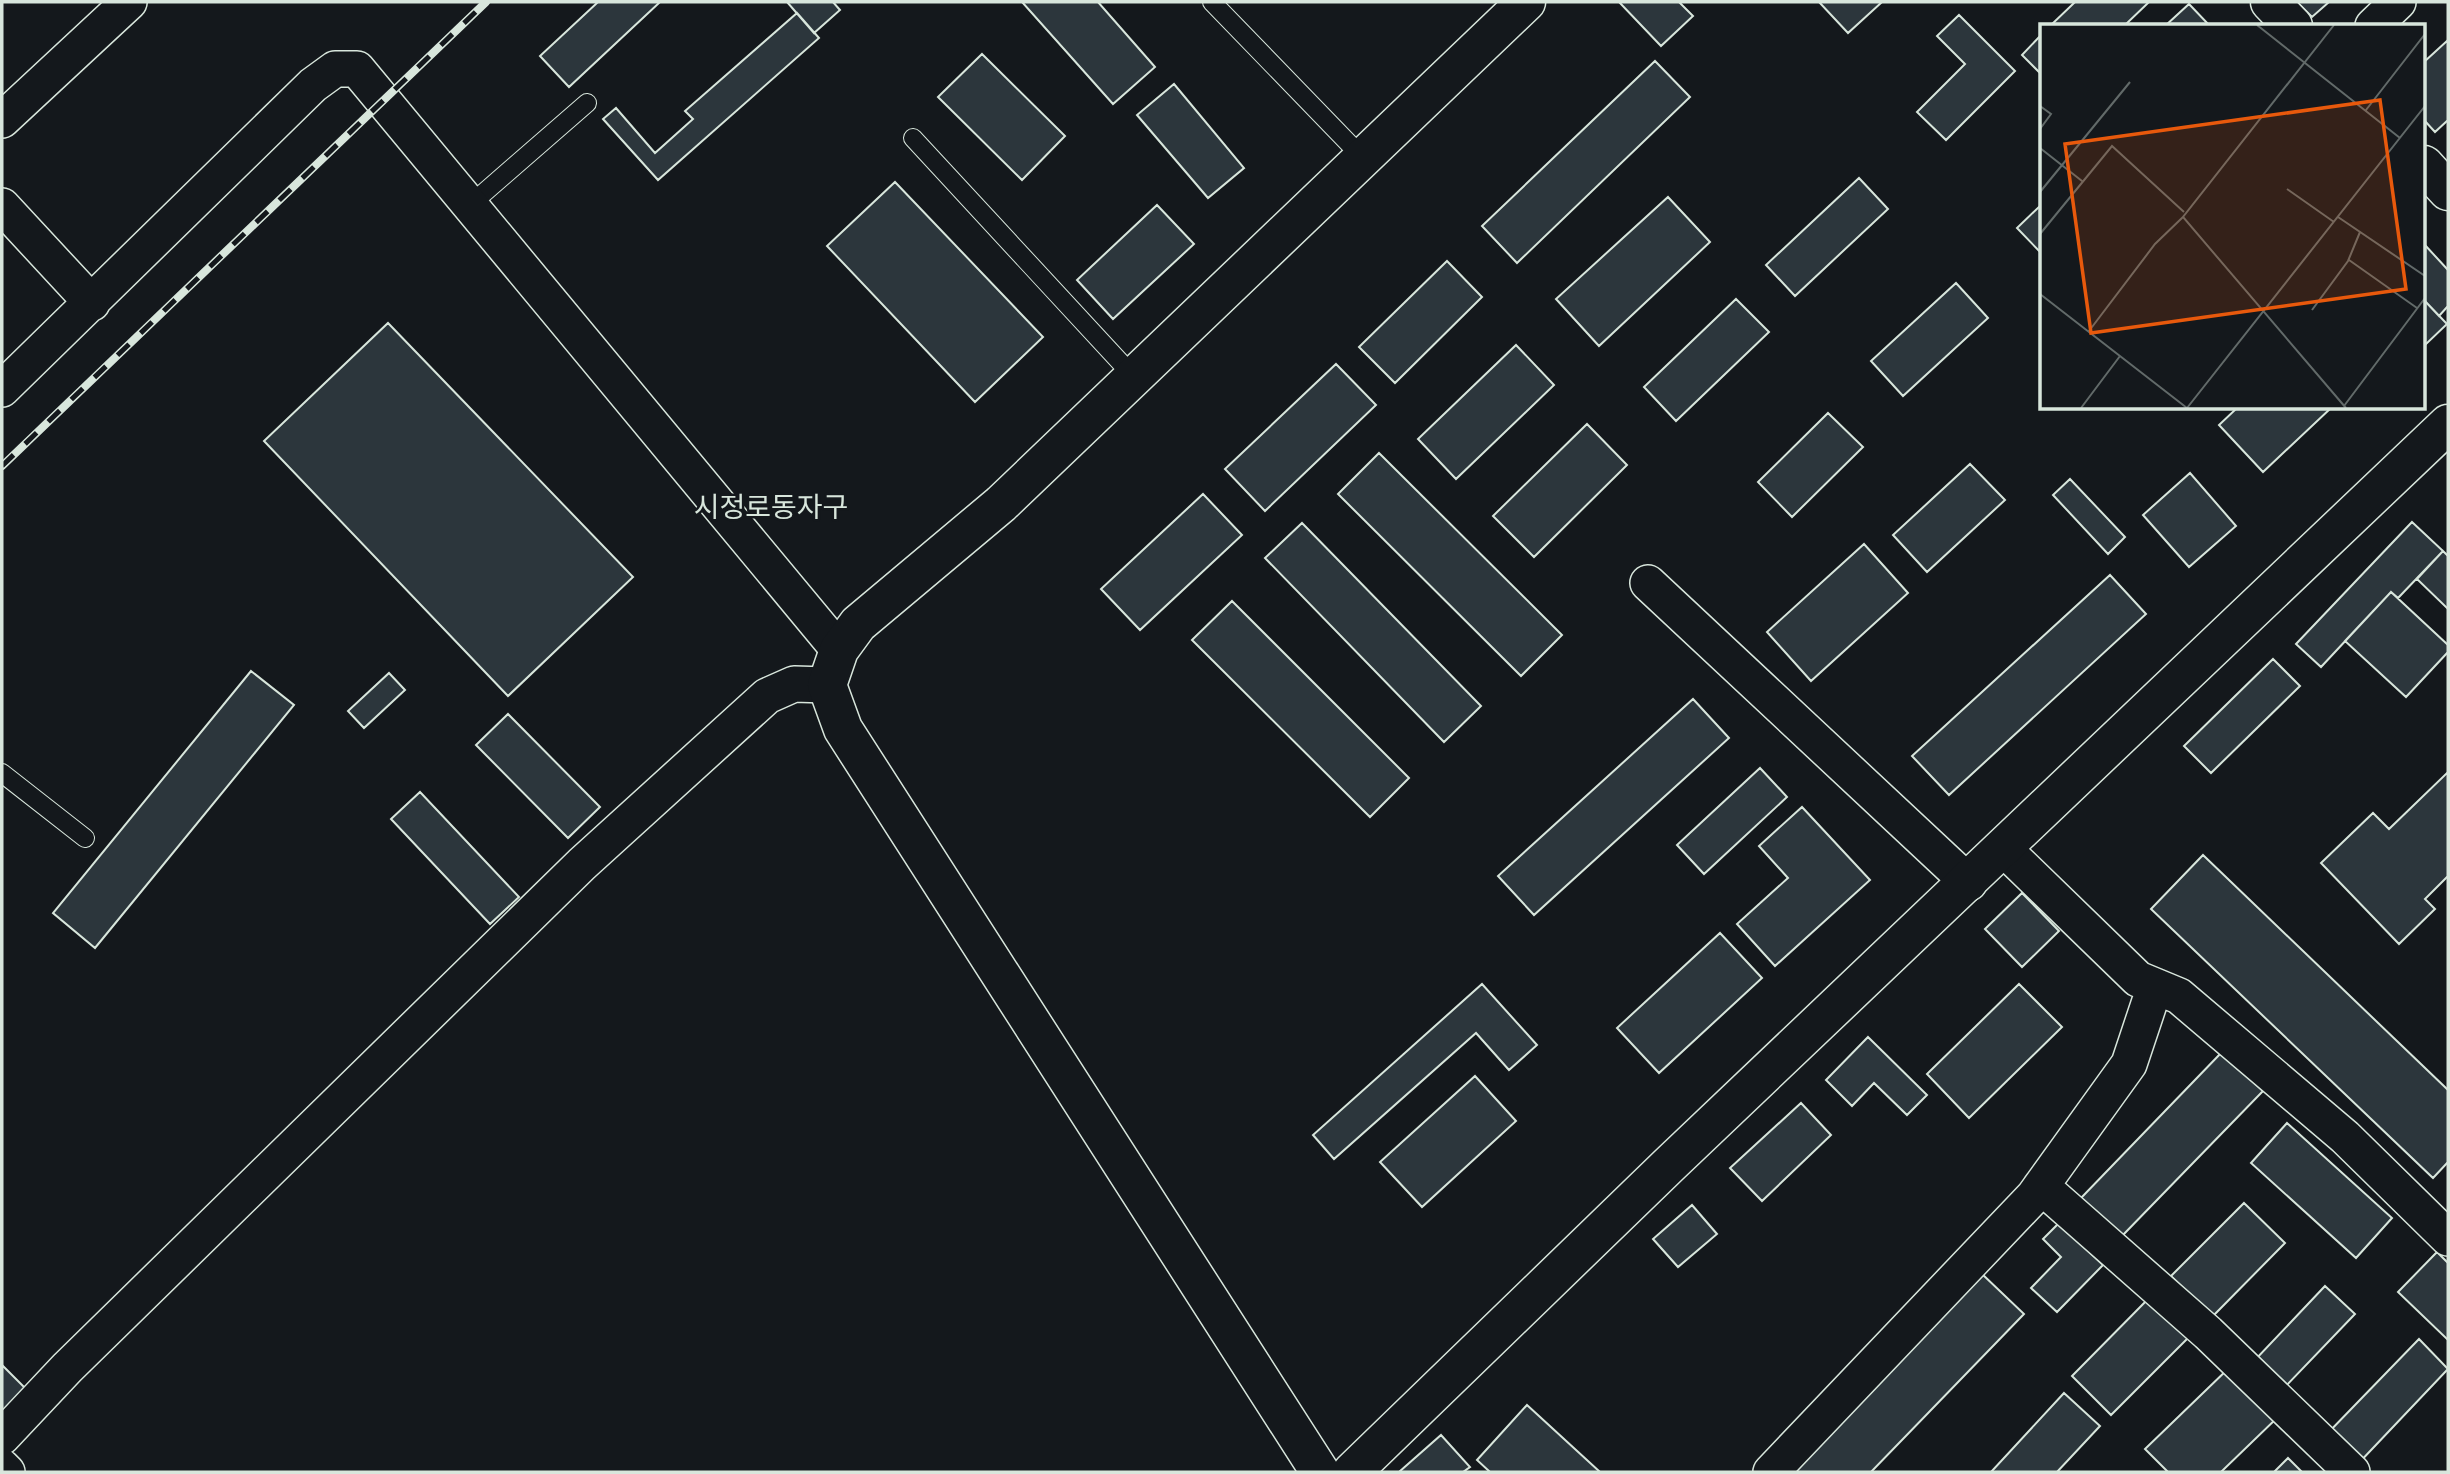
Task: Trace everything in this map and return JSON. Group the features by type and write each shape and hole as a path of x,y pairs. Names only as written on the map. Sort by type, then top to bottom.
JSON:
{"street":[{"path":"2,120 130,2"},
{"path":"2,1437 67,1368 592,854 766,696 833,668 858,624 1001,504 1527,2"},
{"path":"2270,2 2291,24"},
{"path":"2375,24 2398,2"},
{"path":"2,389 313,85 335,69 357,69 471,204 833,668 843,729 1320,1472"},
{"path":"2426,167 2448,191"},
{"path":"2,206 92,303"},
{"path":"1352,1472 1669,1165 1969,883 2448,424"},
{"path":"1648,583 1969,883"},
{"path":"2004,849 2138,979 2179,996 2345,1137 2448,1238"},
{"path":"1771,1472 2041,1186 2129,1064 2155,986"},
{"path":"2041,1186 2208,1333 2351,1472"},
{"path":"2,1467 7,1472"}],"lane":[{"path":"1212,2 1364,159"},
{"path":"471,204 587,103"},
{"path":"913,138 1135,377"},
{"path":"2,773 85,838"}],"building":[{"path":"598,2 660,2 569,87 540,56"},
{"path":"787,2 833,2 840,10 814,33"},
{"path":"1022,2 1098,2 1155,67 1113,104"},
{"path":"1619,2 1679,2 1693,16 1661,46"},
{"path":"1819,2 1882,2 1848,33"},
{"path":"2075,2 2149,2 2126,24 2052,24"},
{"path":"2297,2 2329,2 2312,17"},
{"path":"2189,4 2208,24 2167,24"},
{"path":"797,13 819,38 658,180 603,119 616,108 655,153 693,119 685,111"},
{"path":"1959,15 2015,71 1946,140 1917,112 1965,64 1937,36"},
{"path":"2040,36 2040,73 2022,55"},
{"path":"2448,40 2448,120 2435,132 2426,122 2426,60"},
{"path":"982,54 1065,136 1022,180 938,97"},
{"path":"1655,61 1690,97 1517,263 1482,226"},
{"path":"1174,84 1244,168 1208,198 1137,115"},
{"path":"1859,178 1888,209 1795,296 1766,265"},
{"path":"895,182 1043,337 975,402 827,246"},
{"path":"1668,197 1710,242 1599,346 1556,299"},
{"path":"1157,205 1194,244 1113,319 1077,280"},
{"path":"2040,206 2040,252 2017,228"},
{"path":"2426,246 2448,270 2448,306 2439,316 2426,302"},
{"path":"1447,261 1482,297 1395,383 1359,347"},
{"path":"1956,283 1988,318 1903,396 1871,361"},
{"path":"1736,299 1769,332 1676,421 1644,387"},
{"path":"2426,302 2447,324 2426,344"},
{"path":"388,323 633,577 508,696 264,441"},
{"path":"1516,345 1554,385 1456,479 1418,439"},
{"path":"1336,364 1376,405 1265,511 1225,469"},
{"path":"2235,410 2329,410 2263,472 2219,425"},
{"path":"1828,413 1863,447 1792,517 1758,482"},
{"path":"1587,424 1627,465 1534,557 1493,516"},
{"path":"1379,453 1562,635 1521,676 1338,494"},
{"path":"1970,464 2005,500 1927,572 1893,535"},
{"path":"2190,473 2236,526 2189,567 2143,515"},
{"path":"2070,479 2125,537 2108,554 2053,495"},
{"path":"1203,494 1242,535 1140,630 1101,589"},
{"path":"2412,522 2443,551 2398,598 2391,592 2321,667 2296,644"},
{"path":"1302,523 1481,706 1444,742 1265,558"},
{"path":"1864,544 1908,593 1811,681 1767,632"},
{"path":"2443,551 2448,556 2448,609 2417,579"},
{"path":"2110,575 2146,614 1949,795 1912,756"},
{"path":"2391,592 2448,645 2448,652 2406,697 2345,641"},
{"path":"1232,601 1409,778 1370,817 1192,640"},
{"path":"2273,659 2300,686 2211,773 2184,746"},
{"path":"251,671 294,705 95,948 53,913"},
{"path":"389,673 405,690 364,728 348,711"},
{"path":"1693,699 1729,738 1534,915 1498,876"},
{"path":"508,714 600,807 568,838 476,745"},
{"path":"1760,768 1787,797 1704,874 1677,845"},
{"path":"2448,772 2448,876 2425,899 2435,909 2399,944 2321,863 2373,813 2389,829"},
{"path":"420,792 519,897 490,924 391,819"},
{"path":"1802,807 1870,880 1775,966 1737,924 1788,878 1759,846"},
{"path":"2203,855 2448,1090 2448,1162 2433,1178 2151,909"},
{"path":"2022,893 2059,931 2022,967 1985,929"},
{"path":"1720,933 1762,978 1659,1073 1617,1028"},
{"path":"1482,984 1537,1045 1509,1070 1476,1033 1334,1159 1313,1135"},
{"path":"2019,984 2062,1027 1969,1118 1927,1074"},
{"path":"1868,1037 1927,1095 1907,1115 1874,1083 1852,1106 1826,1080"},
{"path":"2222,1052 2263,1091 2121,1237 2081,1198"},
{"path":"1475,1076 1516,1121 1422,1207 1380,1162"},
{"path":"1801,1103 1831,1135 1762,1201 1730,1168"},
{"path":"2287,1123 2392,1218 2356,1258 2251,1163"},
{"path":"2244,1203 2285,1243 2212,1317 2171,1276"},
{"path":"1692,1205 1717,1234 1678,1267 1653,1239"},
{"path":"2059,1223 2103,1265 2057,1312 2031,1288 2061,1257 2043,1239"},
{"path":"2437,1252 2448,1263 2448,1340 2398,1292"},
{"path":"1981,1273 2024,1314 1871,1472 1790,1472"},
{"path":"2325,1286 2355,1314 2283,1389 2254,1361"},
{"path":"2153,1294 2192,1334 2111,1415 2072,1376"},
{"path":"2419,1339 2448,1369 2355,1467 2324,1437"},
{"path":"2,1365 27,1390 2,1416"},
{"path":"2231,1366 2279,1416 2221,1472 2168,1472 2145,1449"},
{"path":"2064,1393 2100,1426 2057,1472 1991,1472"},
{"path":"1527,1405 1600,1472 1490,1472 1477,1460"},
{"path":"1441,1435 1470,1467 1463,1472 1399,1472"},
{"path":"2288,1458 2302,1472 2274,1472"}],"railway":[{"path":"2,466 486,2"}],"district":[{"name":"시정로동자구","path":"771,507"}]}
